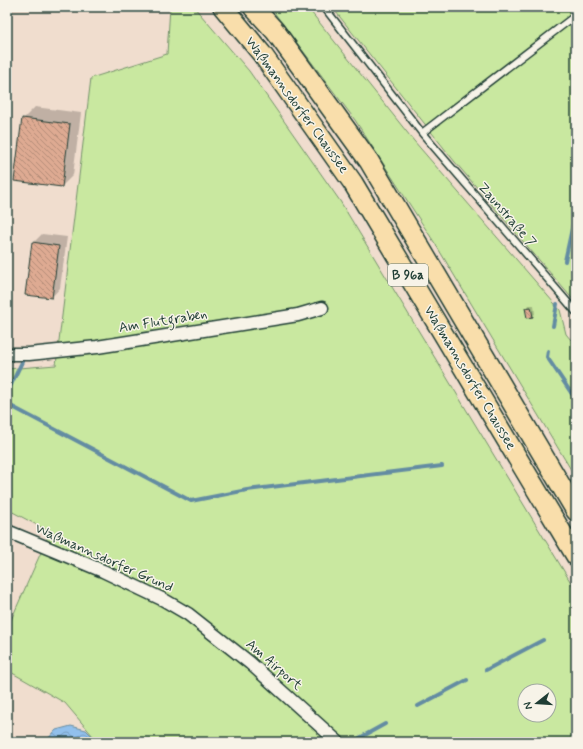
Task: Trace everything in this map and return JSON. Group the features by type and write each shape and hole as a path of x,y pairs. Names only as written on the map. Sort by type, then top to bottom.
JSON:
{"main road":[{"name":"Waßmannsdorfer Chaussee","path":"223,7 262,54 353,183 576,556"},
{"name":"Waßmannsdorfer Chaussee","path":"253,7 275,31 368,161 576,511"}],"street":[{"name":"Am Flutgraben","path":"7,354 29,354 97,347 298,315 322,308"},
{"name":"Waßmannsdorfer Grund","path":"7,531 103,571 164,600 188,614"},
{"name":"Am Airport","path":"188,614 250,663 338,742"}],"lane":[{"name":"Zaunstraße 7","path":"324,7 422,133 576,312"},
{"path":"422,133 576,15"}],"green space":[{"path":"170,7 194,7 249,71 340,201 576,591 576,742 98,742 65,703 7,670 7,629 50,532 7,509 7,369 56,365 91,78 167,54"},
{"path":"270,7 307,7 414,141 560,310 566,334 576,346 576,478 436,245 355,120"},
{"path":"332,7 576,7 576,303 455,162"}],"water":[{"path":"71,726 86,730 98,742 45,742 56,730"}],"building":[{"path":"22,118 70,124 62,187 14,181"},
{"path":"32,242 59,246 52,298 25,295"},
{"path":"531,307 533,317 527,318 525,308"}],"waterway":[{"path":"565,261 576,210"},
{"path":"553,326 557,304"},
{"path":"548,351 547,357 576,400"},
{"path":"7,393 22,362"},
{"path":"7,404 191,501 247,490 442,466"},
{"path":"486,670 543,640"},
{"path":"418,706 467,680"},
{"path":"356,740 385,724"},
{"path":"104,742 119,742"}]}
